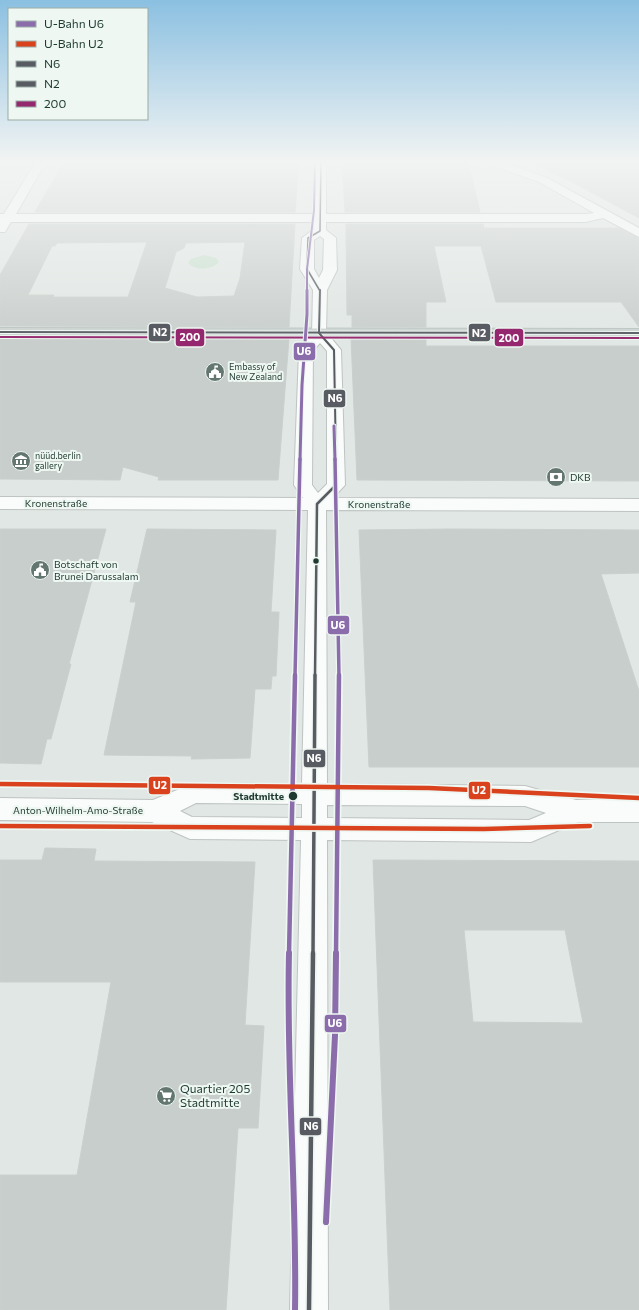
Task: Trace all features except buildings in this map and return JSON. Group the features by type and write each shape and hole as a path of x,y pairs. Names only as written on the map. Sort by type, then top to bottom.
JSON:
{"main road":[{"path":"0,332 639,333"}],"street":[{"path":"320,221 320,231"},
{"path":"618,221 639,233"},
{"path":"309,1310 315,829 314,794 317,504 303,485 303,481 306,350 319,333 320,290 330,270 330,238 320,231"},
{"path":"320,231 308,238 307,269 320,290"},
{"path":"317,504 336,485 334,350 319,333"},
{"name":"Kronenstraße","path":"0,503 639,505"},
{"name":"Anton-Wilhelm-Amo-Straße","path":"0,809 155,810 194,793 524,796 576,811 639,811"},
{"name":"Anton-Wilhelm-Amo-Straße","path":"155,810 190,828 531,831 576,811"}],"green space":[{"path":"204,255 216,258 219,262 208,268 191,266 188,263 191,259"}],"metro line":[{"name":"U6","path":"295,1310 296,1249 288,995 302,385 307,314 307,269 313,221"},
{"name":"U6","path":"326,1222 335,1035 339,672 334,426"},
{"name":"U2","path":"0,784 429,788 639,798"},
{"name":"U2","path":"0,826 484,829 590,826"}],"transit line":[{"name":"N6","path":"320,221 320,231"},
{"name":"N6","path":"309,1310 317,504 336,485 334,350 319,333 320,290 307,269 308,238 320,231"},
{"name":"N2","path":"0,332 639,333"},
{"name":"200","path":"0,337 639,338"}],"place":[{"name":"Embassy of New Zealand","path":"215,372"},
{"name":"nüüd.berlin gallery","path":"21,461"},
{"name":"DKB","path":"556,477"},
{"name":"Botschaft von Brunei Darussalam","path":"40,570"},
{"name":"Stadtmitte","path":"293,796"},
{"name":"Quartier 205 Stadtmitte","path":"166,1096"}]}
